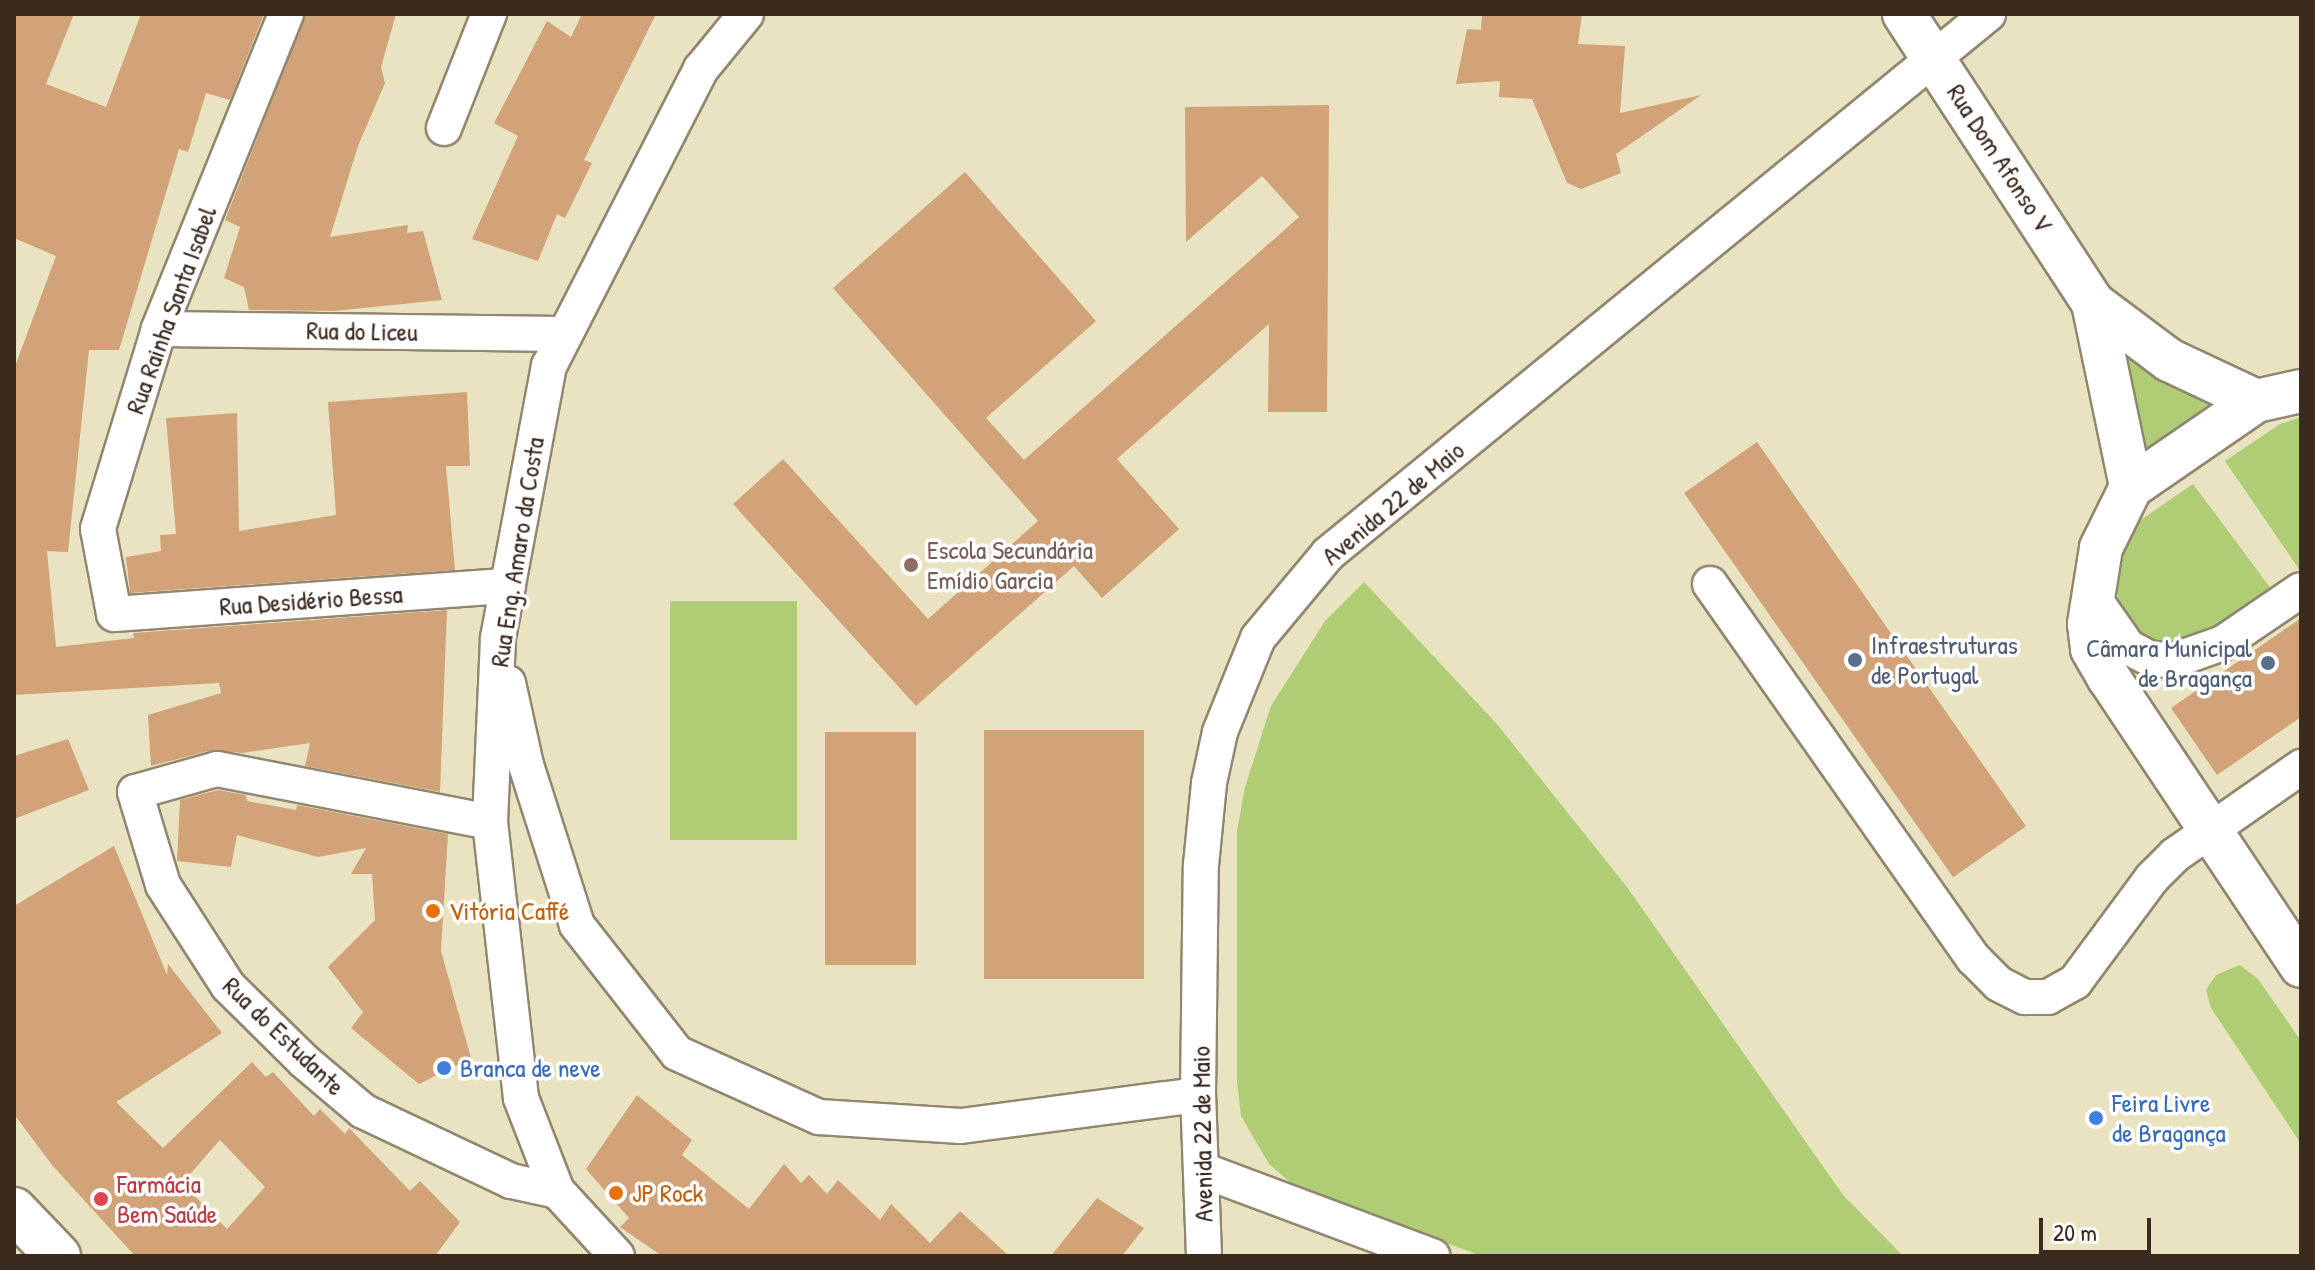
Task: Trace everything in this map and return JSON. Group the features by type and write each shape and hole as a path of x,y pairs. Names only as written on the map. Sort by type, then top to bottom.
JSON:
{"main road":[{"path":"14,1210 58,1256"},
{"path":"14,1252 18,1256"}],"street":[{"name":"Rua Rainha Santa Isabel","path":"114,614 98,529 159,329 286,14"},
{"path":"444,128 489,14"},
{"name":"Rua Eng. Amaro da Costa","path":"617,1256 557,1191 521,1098 490,822 498,638 549,366 701,69 746,14"},
{"name":"Rua Dom Afonso V","path":"1904,14 1935,57 2093,303 2169,360 2256,401"},
{"name":"Avenida 22 de Maio","path":"1204,1256 1198,1095 1201,865 1209,783 1237,682 1258,638 1328,554 1988,14"},
{"name":"Rua Dom Afonso V","path":"2093,303 2131,487"},
{"name":"Rua do Liceu","path":"159,329 565,334"},
{"path":"2301,391 2256,401 2131,487 2101,548 2091,594 2092,649 2208,831 2301,966"},
{"path":"1710,584 1973,958 2012,992 2048,997 2075,982 2152,878 2208,831 2301,767"},
{"name":"Rua Desidério Bessa","path":"114,614 508,586"},
{"path":"2091,594 2128,647 2149,658 2172,661 2223,643 2301,590"},
{"path":"498,638 526,765 577,925 677,1053 819,1117 961,1126 1198,1095"},
{"name":"Rua do Estudante","path":"490,822 217,769 135,792 163,885 228,986 304,1061 363,1111 511,1181 557,1191"},
{"path":"1202,1170 1432,1256"}],"green space":[{"path":"2120,350 2230,408 2137,472 2138,421"},
{"path":"2301,417 2301,572 2225,461 2280,424"},
{"path":"2193,484 2275,594 2185,644 2156,645 2134,632 2120,610 2116,584 2121,552 2142,519"},
{"path":"1364,582 1496,723 1627,887 1843,1195 1903,1256 1482,1256 1299,1190 1269,1164 1241,1116 1237,1081 1237,831 1245,787 1271,706 1325,621"},
{"path":"670,601 797,601 797,840 670,840"},
{"path":"2240,965 2258,979 2301,1041 2301,1144 2211,1008 2206,990 2216,975"}],"building":[{"path":"14,14 74,14 46,84 106,107 141,14 264,14 230,100 206,93 188,152 179,149 119,350 89,350 68,552 47,551 56,647 134,638 133,633 447,610 440,792 305,766 310,743 242,753 212,750 151,766 148,715 221,693 219,683 14,695 14,369 56,256 14,238"},
{"path":"306,14 396,14 381,67 385,83 358,146 330,237 408,225 407,233 423,231 442,300 334,311 249,310 244,287 224,278 240,227 225,220"},
{"path":"582,14 656,14 584,160 592,163 565,218 557,214 538,261 472,239 518,136 494,123 547,21 571,37"},
{"path":"1482,14 1582,14 1578,44 1625,46 1620,113 1701,95 1616,154 1621,173 1581,189 1567,183 1532,99 1499,97 1500,81 1456,84 1467,29 1481,30"},
{"path":"1329,105 1327,412 1268,412 1269,324 1117,459 1179,529 1102,598 1074,566 916,706 733,504 783,459 928,619 1038,521 833,288 965,172 1096,321 986,418 1024,460 1299,217 1262,176 1186,242 1185,107"},
{"path":"467,392 470,466 446,466 455,570 130,593 126,557 161,551 160,535 176,534 166,418 237,413 239,531 336,515 328,402"},
{"name":"Infraestruturas de Portugal","path":"1757,442 2026,826 1953,877 1684,493"},
{"name":"Câmara Municipal de Bragança","path":"2301,618 2301,717 2217,775 2171,708"},
{"path":"984,730 1144,730 1144,979 984,979"},
{"path":"825,732 916,732 916,965 825,965"},
{"path":"68,739 89,790 14,819 14,756"},
{"path":"218,790 246,795 247,801 296,810 297,805 448,834 441,951 471,1058 419,1084 351,1028 363,1012 328,967 375,920 372,874 351,874 366,848 318,857 237,835 231,867 177,861 180,800"},
{"path":"114,846 167,975 168,964 222,1033 116,1102 163,1148 252,1062 266,1077 273,1072 314,1116 320,1109 345,1134 349,1128 410,1191 420,1181 460,1222 435,1256 135,1256 52,1165 14,1114 14,906","holes":["220,1140 265,1187 227,1229 182,1183"]},
{"path":"637,1095 692,1140 682,1155 749,1209 784,1164 801,1183 809,1175 827,1194 838,1180 880,1220 891,1204 930,1243 960,1211 1009,1256 662,1256 620,1227 629,1218 586,1169"},
{"path":"1097,1198 1144,1228 1122,1256 1051,1256"}],"place":[{"name":"Escola Secundária Emídio Garcia","path":"911,565"},
{"name":"Infraestruturas de Portugal","path":"1855,660"},
{"name":"Câmara Municipal de Bragança","path":"2268,663"},
{"name":"Vitória Caffé","path":"433,911"},
{"name":"Branca de neve","path":"444,1068"},
{"name":"Feira Livre de Bragança","path":"2096,1118"},
{"name":"JP Rock","path":"616,1193"},
{"name":"Farmácia Bem Saúde","path":"101,1199"}]}
